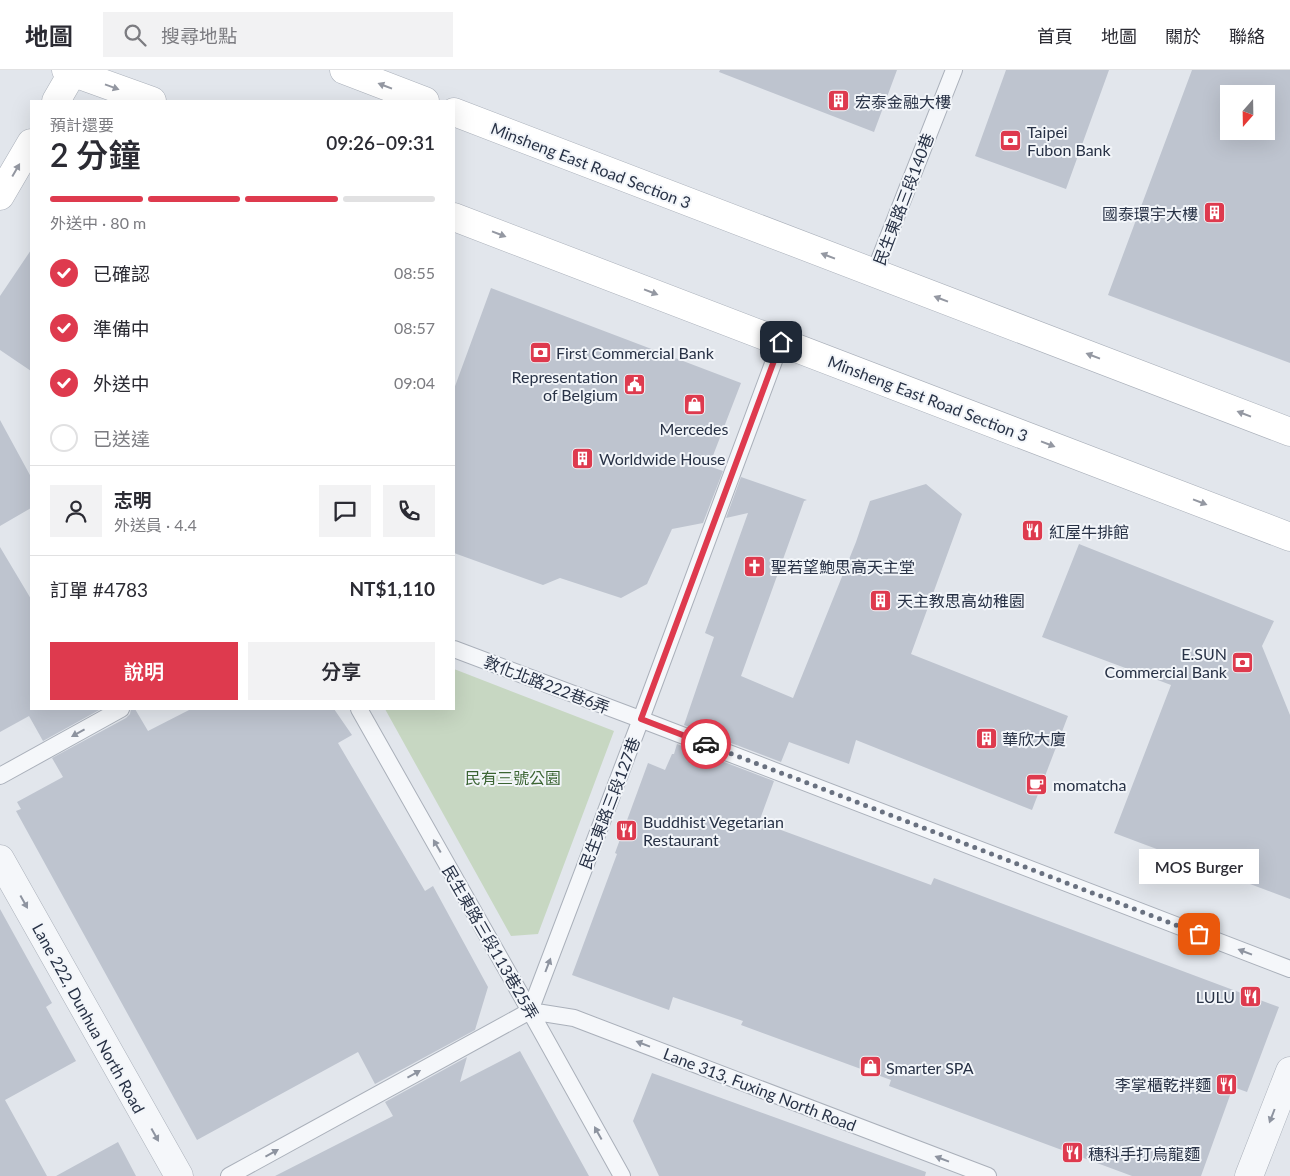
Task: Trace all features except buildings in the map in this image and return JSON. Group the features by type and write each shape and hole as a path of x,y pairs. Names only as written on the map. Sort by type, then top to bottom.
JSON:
{"street":[{"path":"344,70 422,100"},
{"path":"57,100 73,71 149,100"},
{"name":"Minsheng East Road Section 3","path":"455,112 1290,432"},
{"path":"0,196 30,145"},
{"name":"Minsheng East Road Section 3","path":"455,217 1290,537"},
{"name":"Lane 222, Dunhua North Road","path":"0,859 179,1176"},
{"path":"1249,1176 1290,1071"}],"lane":[{"name":"民生東路三段140巷","path":"874,273 954,70"},
{"name":"民生東路三段127巷","path":"530,1010 641,719 781,342"},
{"name":"敦化北路222巷6弄","path":"455,649 1290,969"},
{"path":"0,776 119,710"},
{"name":"民生東路三段113巷25弄","path":"360,710 622,1176"},
{"path":"229,1176 530,1010"},
{"name":"Lane 313, Fuxing North Road","path":"530,1010 574,1018 988,1176"}],"green space":[{"name":"民有三號公園","path":"455,669 614,731 538,934 511,936 386,710 455,710"}],"way so far":[{"path":"706,744 1199,934"}],"place":[{"name":"宏泰金融大樓","path":"839,101"},
{"name":"Taipei Fubon Bank","path":"1011,140"},
{"name":"國泰環宇大樓","path":"1214,213"},
{"name":"First Commercial Bank","path":"540,352"},
{"name":"Representation of Belgium","path":"634,385"},
{"name":"Mercedes","path":"694,404"},
{"name":"Worldwide House","path":"583,458"},
{"name":"紅屋牛排館","path":"1033,531"},
{"name":"聖若望鮑思高天主堂","path":"755,566"},
{"name":"天主教思高幼稚園","path":"881,600"},
{"name":"E.SUN Commercial Bank","path":"1243,662"},
{"name":"華欣大廈","path":"986,738"},
{"name":"momatcha","path":"1037,784"},
{"name":"Buddhist Vegetarian Restaurant","path":"627,830"},
{"name":"MOS Burger","path":"1199,934"},
{"name":"LULU","path":"1251,996"},
{"name":"Smarter SPA","path":"870,1067"},
{"name":"李掌櫃乾拌麵","path":"1227,1084"},
{"name":"穗科手打烏龍麵","path":"1072,1153"}],"route":[{"path":"706,744 641,719 781,342"}]}
